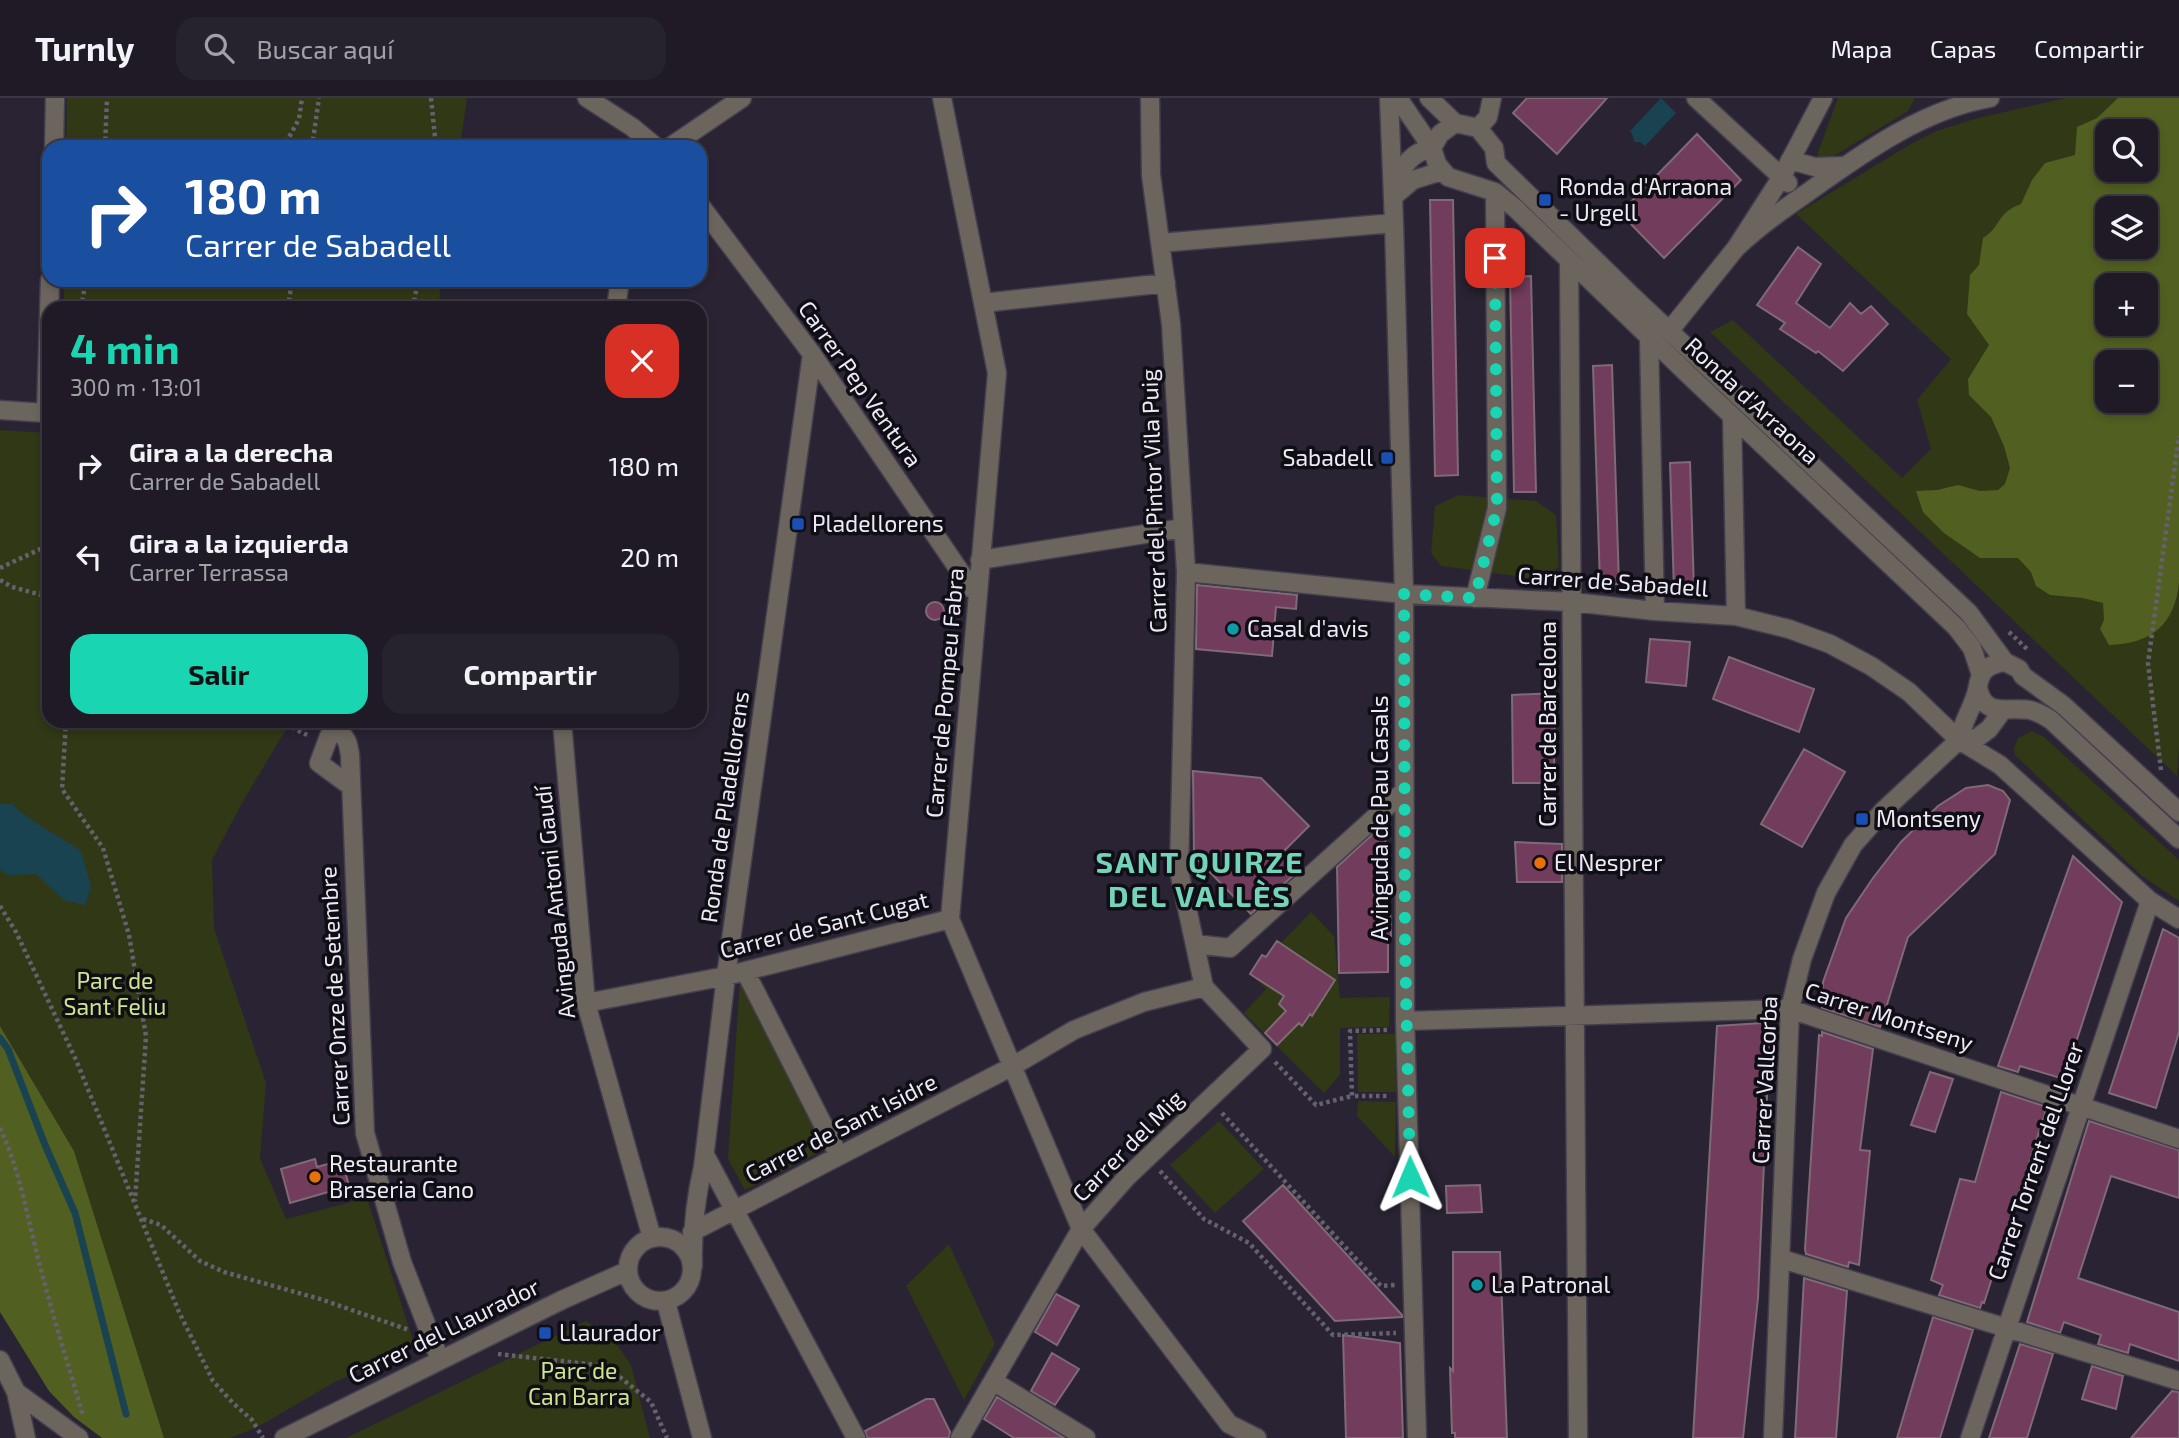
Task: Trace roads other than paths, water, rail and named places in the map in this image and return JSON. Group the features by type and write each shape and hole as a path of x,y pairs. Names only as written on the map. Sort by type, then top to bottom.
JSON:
{"street":[{"path":"54,140 55,98"},
{"path":"587,98 648,140"},
{"path":"680,140 743,98"},
{"name":"Carrer de Pompeu Fabra","path":"942,98 997,373 950,919 1081,1229 1229,1424 1257,1438"},
{"name":"Carrer del Pintor Vila Puig","path":"1150,98 1151,175 1171,324 1186,572 1179,871 1204,987"},
{"name":"Avinguda de Pau Casals","path":"1389,98 1404,594 1406,1025 1416,1438"},
{"path":"1394,197 1413,180 1442,171 1433,157 1432,148 1398,98"},
{"path":"1429,98 1455,123 1478,128 1488,117 1492,98"},
{"path":"1696,98 1781,178 1806,193"},
{"path":"1670,330 1735,248 1781,178 1823,98"},
{"path":"1951,98 1956,101 1981,100"},
{"path":"1735,248 1765,221 1842,166 1909,127 1952,108 1981,100"},
{"path":"1394,197 1398,177 1406,162 1419,151 1432,148 1440,134 1455,123"},
{"name":"Ronda d'Arraona","path":"1478,128 1494,148 1496,163 1969,613 2005,662 2019,669 2024,676 2080,719 2179,812"},
{"path":"1790,160 1815,167 1842,166"},
{"path":"1469,184 1496,163"},
{"name":"Ronda d'Arraona","path":"1442,171 1448,177 1495,192 1515,208 1956,627 1972,648 1982,700 1990,707 2028,710 2052,720 2179,839"},
{"path":"1475,598 1497,508 1495,192"},
{"name":"Carrer Pep Ventura","path":"707,214 812,354 972,589 978,591"},
{"path":"1160,243 1394,223"},
{"name":"Carrer de Barcelona","path":"1569,261 1578,1438"},
{"path":"983,303 1166,283"},
{"path":"1649,338 1655,611"},
{"name":"Ronda de Pladellorens","path":"693,1266 692,1232 696,1196 705,1155 726,976 812,354"},
{"path":"0,410 42,413"},
{"path":"1732,417 1736,615"},
{"path":"981,560 1183,528"},
{"name":"Carrer de Sabadell","path":"1186,572 1404,594 1572,602 1655,611 1736,615 1790,629 1871,666 1909,692 1959,740 2000,765 2150,901 2179,919"},
{"path":"1979,682 1986,669 1996,663 2005,662"},
{"path":"2006,710 2017,705 2023,698 2026,684 2024,676"},
{"name":"Carrer Vallcorba","path":"1773,1438 1790,1009 1802,959 1826,893 1853,845 1884,810 1959,740 1979,682"},
{"name":"Carrer Vallcorba","path":"1959,740 1977,738 2006,710"},
{"name":"Avinguda Antoni Gaudí","path":"563,728 586,1003 652,1238"},
{"name":"Carrer Onze de Setembre","path":"349,785 319,764 329,736 337,732 344,735 348,741 365,1133 402,1262 440,1360"},
{"path":"1195,944 1230,948 1404,792"},
{"name":"Carrer Torrent del Llorer","path":"1970,1438 2150,901"},
{"name":"Carrer de Sant Cugat","path":"586,1003 726,976 950,919"},
{"path":"746,971 839,1156"},
{"name":"Carrer de Sant Isidre","path":"692,1232 1013,1066 1074,1030 1144,1002 1204,987"},
{"name":"Carrer del Mig","path":"960,1438 1081,1229 1126,1178 1262,1049 1204,987"},
{"name":"Carrer Montseny","path":"1406,1025 1790,1009 2179,1139"},
{"path":"705,1155 856,1438"},
{"path":"664,1237 675,1240 690,1255 693,1266 692,1278 686,1291 666,1302 649,1301 639,1295 632,1286 627,1271 629,1258 635,1248 652,1238 664,1237"},
{"path":"1782,1259 2179,1381"},
{"name":"Carrer del Llaurador","path":"284,1438 562,1300 627,1271"},
{"path":"666,1302 702,1438"},
{"path":"0,1360 16,1392 26,1438"},
{"path":"993,1381 1086,1438"},
{"path":"16,1392 83,1432"}],"water":[{"path":"1661,98 1676,113 1645,146 1634,142 1630,131"},
{"path":"0,804 12,804 28,818 81,851 91,886 85,905 64,900 36,874 8,875 0,869"}],"waterway":[{"path":"0,1038 8,1049 75,1213 126,1414"}],"place":[{"name":"Ronda d'Arraona - Urgell","path":"1545,200"},
{"name":"Sabadell","path":"1387,458"},
{"name":"Pladellorens","path":"798,524"},
{"name":"Casal d'avis","path":"1233,629"},
{"name":"Montseny","path":"1862,819"},
{"name":"El Nesprer","path":"1540,863"},
{"name":"Restaurante Braseria Cano","path":"315,1177"},
{"name":"La Patronal","path":"1477,1285"},
{"name":"Llaurador","path":"545,1333"}],"district":[{"name":"SANT QUIRZE DEL VALLÈS","path":"1200,880"}],"park label":[{"name":"Parc de Sant Feliu","path":"115,994"},
{"name":"Parc de Can Barra","path":"579,1384"}]}
